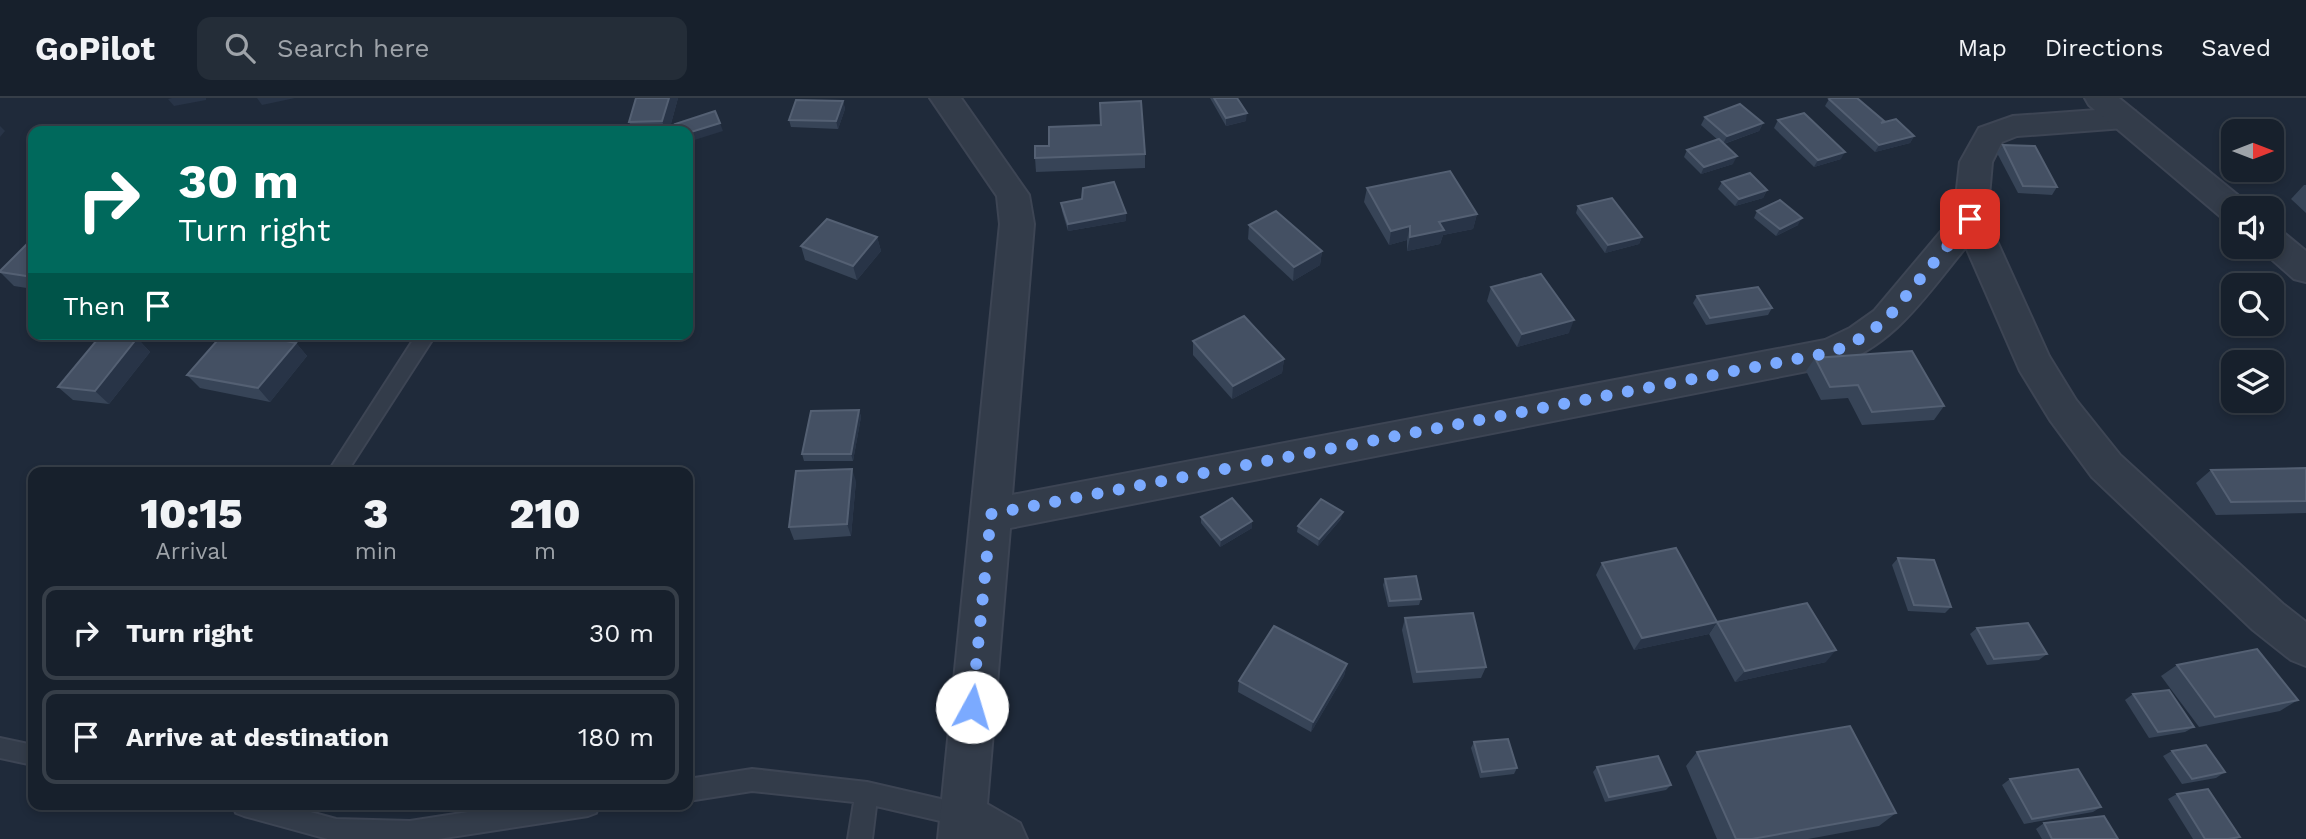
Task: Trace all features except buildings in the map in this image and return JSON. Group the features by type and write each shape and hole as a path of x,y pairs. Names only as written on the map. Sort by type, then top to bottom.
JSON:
{"street":[{"path":"945,98 1013,195 1017,223 961,827 1004,839"},
{"path":"2099,98 2221,199"},
{"path":"2124,118 2013,126 1990,135 1976,162 1970,219 2033,361 2063,410 2106,466 2268,617 2306,647"},
{"path":"991,514 1833,352 1863,337 1886,320 1970,219"},
{"path":"2284,251 2306,270"}],"lane":[{"path":"340,467 423,340"},
{"path":"0,748 28,754"},
{"path":"693,789 752,780 867,793 961,827"},
{"path":"860,839 867,793"},
{"path":"262,810 336,830 410,832 554,810"}],"route":[{"path":"972,707 991,514 1024,510 1833,352 1863,337 1886,320 1970,219"}]}
